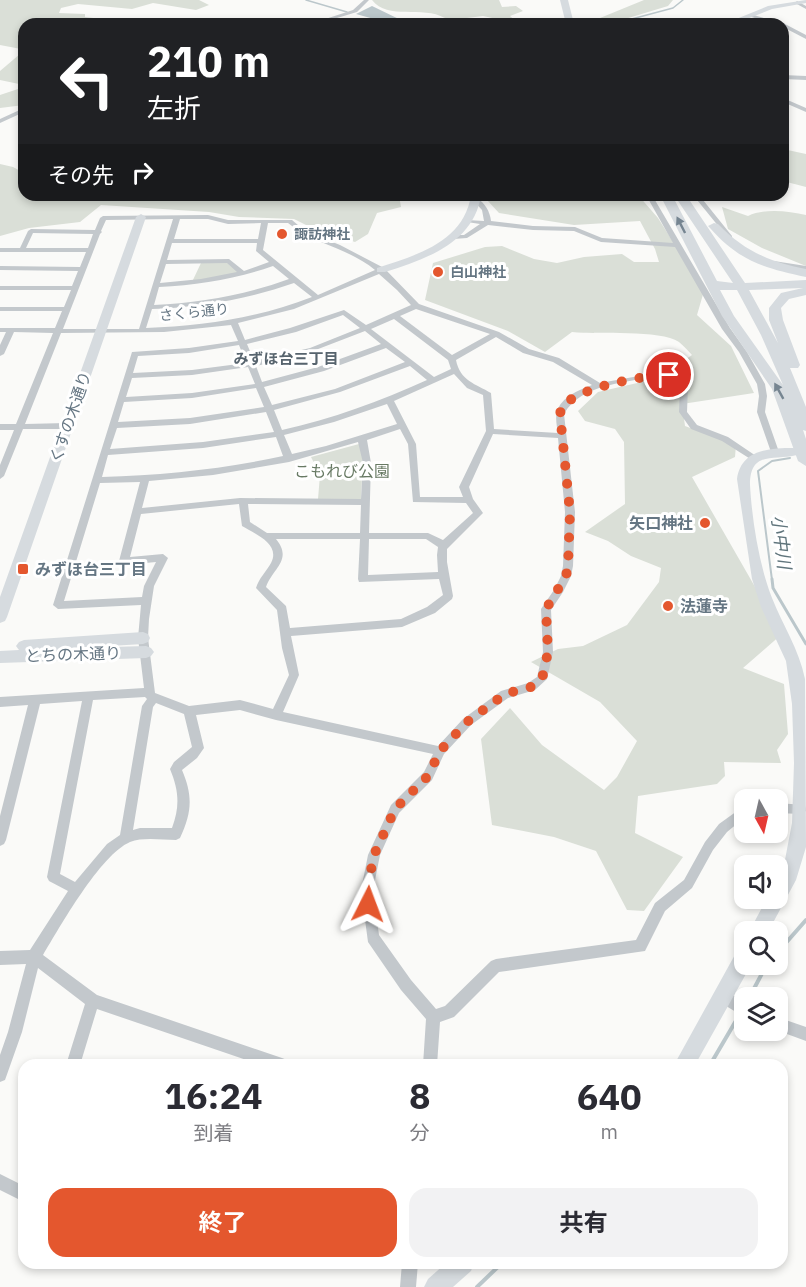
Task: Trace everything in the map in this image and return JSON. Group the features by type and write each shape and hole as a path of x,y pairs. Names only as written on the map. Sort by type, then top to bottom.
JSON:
{"highway":[{"path":"564,0 568,18"},
{"path":"669,201 707,279 721,285 806,282"},
{"path":"688,201 722,248 766,321 806,414"},
{"path":"688,201 744,289 776,354 806,426"},
{"path":"690,201 742,253 761,263 806,273"},
{"path":"721,285 714,291 728,316 779,389 788,408 800,453"},
{"path":"806,291 785,296 777,304 775,313 806,402"}],"street":[{"path":"333,18 354,12 367,0"},
{"path":"743,18 770,7 806,1"},
{"path":"797,2 806,8"},
{"path":"750,15 760,18"},
{"path":"789,28 806,37"},
{"path":"789,77 806,78"},
{"path":"789,103 806,110"},
{"path":"0,121 18,113"},
{"path":"381,270 434,249 453,237 469,220 475,201"},
{"path":"479,201 488,218 487,223"},
{"path":"652,201 726,329 761,384 763,396 761,412 776,452"},
{"path":"701,201 727,234 750,253 764,260 806,268"},
{"name":"くすの木通り","path":"0,617 4,594 67,426 141,217"},
{"path":"142,330 177,217"},
{"path":"0,476 5,453 20,427 104,218 177,217 265,222 290,221 303,232 338,246 381,270 416,306 496,334 526,351 556,360 598,386"},
{"path":"469,220 534,228 575,229 601,240 678,245"},
{"path":"265,222 259,251 316,297"},
{"path":"453,237 465,237 487,223"},
{"path":"22,250 31,231 99,232"},
{"path":"169,241 261,241"},
{"path":"0,250 91,249"},
{"path":"163,262 229,261 243,274"},
{"path":"156,285 208,282 243,274 274,263"},
{"path":"0,268 84,268"},
{"name":"さくら通り","path":"0,330 173,330 234,322 261,316 316,297 381,270"},
{"path":"149,307 225,301 253,295 294,280"},
{"path":"0,288 76,288"},
{"path":"129,376 175,375 251,365 298,353 416,306"},
{"path":"0,309 68,309"},
{"path":"148,601 58,605 135,354 176,353 243,344 312,325 344,312 433,380"},
{"path":"285,632 402,623 431,610 448,596 441,553 443,545 469,525 478,513 464,487 490,431 487,393 477,392 455,370 452,359 394,315"},
{"path":"234,322 289,459"},
{"path":"0,354 11,330"},
{"path":"452,359 496,334"},
{"path":"121,400 191,397 260,387 325,370 387,345"},
{"path":"113,425 194,421 269,410 346,389 410,363"},
{"path":"105,453 215,445 278,434 332,420 389,400 455,370"},
{"path":"430,1059 433,1017 406,986 373,936 367,890 374,855 395,809 428,776 440,751 467,722 492,701 505,694 531,687 542,679 548,652 546,609 566,576 568,566 570,512 560,414 562,405 598,386 661,374 669,375 684,385 683,412 693,427 725,439 755,458"},
{"path":"389,400 415,453 416,500 469,500"},
{"path":"96,480 206,474 289,459 403,425"},
{"path":"0,427 67,426"},
{"path":"490,431 563,436"},
{"path":"362,439 367,456 363,579 444,575"},
{"path":"788,876 802,838 800,713 794,663 757,577 744,473 748,464 755,458 776,452 800,453"},
{"path":"126,838 151,695 145,645 149,586 163,558 124,561 145,478"},
{"path":"138,511 167,511 208,503 243,501 365,502"},
{"path":"243,501 245,524 266,536 277,545 279,551 276,564 263,581 261,588 282,609 287,648 294,675 276,715"},
{"path":"266,536 428,536 443,545"},
{"name":"とちの木通り","path":"0,648 145,645"},
{"name":"とちの木通り","path":"0,657 145,645"},
{"path":"0,702 151,695 189,711 231,704 440,751"},
{"path":"77,889 52,877 88,697"},
{"path":"0,840 35,699"},
{"path":"0,1075 15,1032 34,957 77,889 111,848 126,838 140,834 176,834 186,807 185,791 176,769 180,763 195,754 198,748 189,711"},
{"path":"788,808 801,808"},
{"path":"433,1017 449,1012 496,966 640,946 660,907 688,884 709,846 723,828 734,819"},
{"path":"0,958 34,957 93,1001 264,1059"},
{"path":"687,1059 735,975"},
{"path":"723,996 734,1003"},
{"path":"75,1059 93,1001"},
{"path":"788,1028 806,1034"},
{"path":"0,1182 18,1188"},
{"path":"408,1287 410,1269"},
{"path":"436,1287 456,1269"}],"green space":[{"path":"0,0 199,0 209,5 196,10 153,3 132,9 78,4 61,8 59,13 85,14 85,17 93,18 18,18 18,48 0,45"},
{"path":"372,0 499,0 502,7 516,6 523,11 510,16 512,18 483,16 445,18 436,14 387,10"},
{"path":"644,0 673,0 668,6 628,18 600,18"},
{"path":"18,56 18,84 0,80 0,71"},
{"path":"18,89 18,106 0,108 0,95"},
{"path":"789,150 806,154 806,187 789,183"},
{"path":"0,164 18,170 18,201 400,201 401,207 377,213 368,234 355,242 318,231 294,219 239,217 209,212 101,205 80,222 29,228 0,236"},
{"path":"488,201 643,201 658,218 704,291 697,315 731,346 754,393 682,404 685,426 736,445 735,457 692,477 782,634 743,668 784,684 788,734 777,750 781,763 724,762 725,776 717,784 638,796 635,833 683,857 644,911 627,910 596,851 554,837 492,825 481,739 510,708 542,745 604,790 617,777 637,741 600,702 531,662 558,649 583,646 627,625 659,582 661,568 631,556 608,541 585,532 625,504 624,442 615,429 585,421 578,411 598,392 659,378 692,355 679,342 670,338 628,333 572,332 545,352 508,331 425,300 433,263 485,247 502,246 534,259 557,263 584,257 622,254 634,262 659,262 655,249 640,221 574,225 499,213"},
{"path":"722,207 748,216 769,211 806,215 806,266 762,248 728,229"},
{"path":"201,263 228,263 240,273 192,282"},
{"name":"こもれび公園","path":"359,444 363,457 361,499 318,499 320,475 311,457"}],"shaded area":[{"path":"372,6 397,18 370,18 356,14"}],"waterway":[{"path":"306,0 347,12"},
{"path":"636,18 673,8 683,0"},
{"name":"小中川","path":"772,580 758,471 772,461 790,458"},
{"name":"小中川","path":"772,579 773,588 806,644"},
{"name":"小中川","path":"788,940 806,920"},
{"name":"小中川","path":"755,987 761,975"},
{"name":"小中川","path":"714,1059 734,1024"},
{"name":"小中川","path":"477,1287 496,1269"}],"place":[{"name":"諏訪神社","path":"282,234"},
{"name":"白山神社","path":"438,272"},
{"name":"矢口神社","path":"705,523"},
{"name":"みずほ台三丁目","path":"23,569"},
{"name":"法蓮寺","path":"668,606"}],"district":[{"name":"みずほ台三丁目","path":"286,359"}],"route":[{"path":"368,904 367,890 374,855 395,809 428,776 440,751 467,722 492,701 505,694 531,687 542,679 548,652 546,609 558,592 568,566 570,512 567,502 560,414 562,405 598,386 661,374 669,375"}]}
